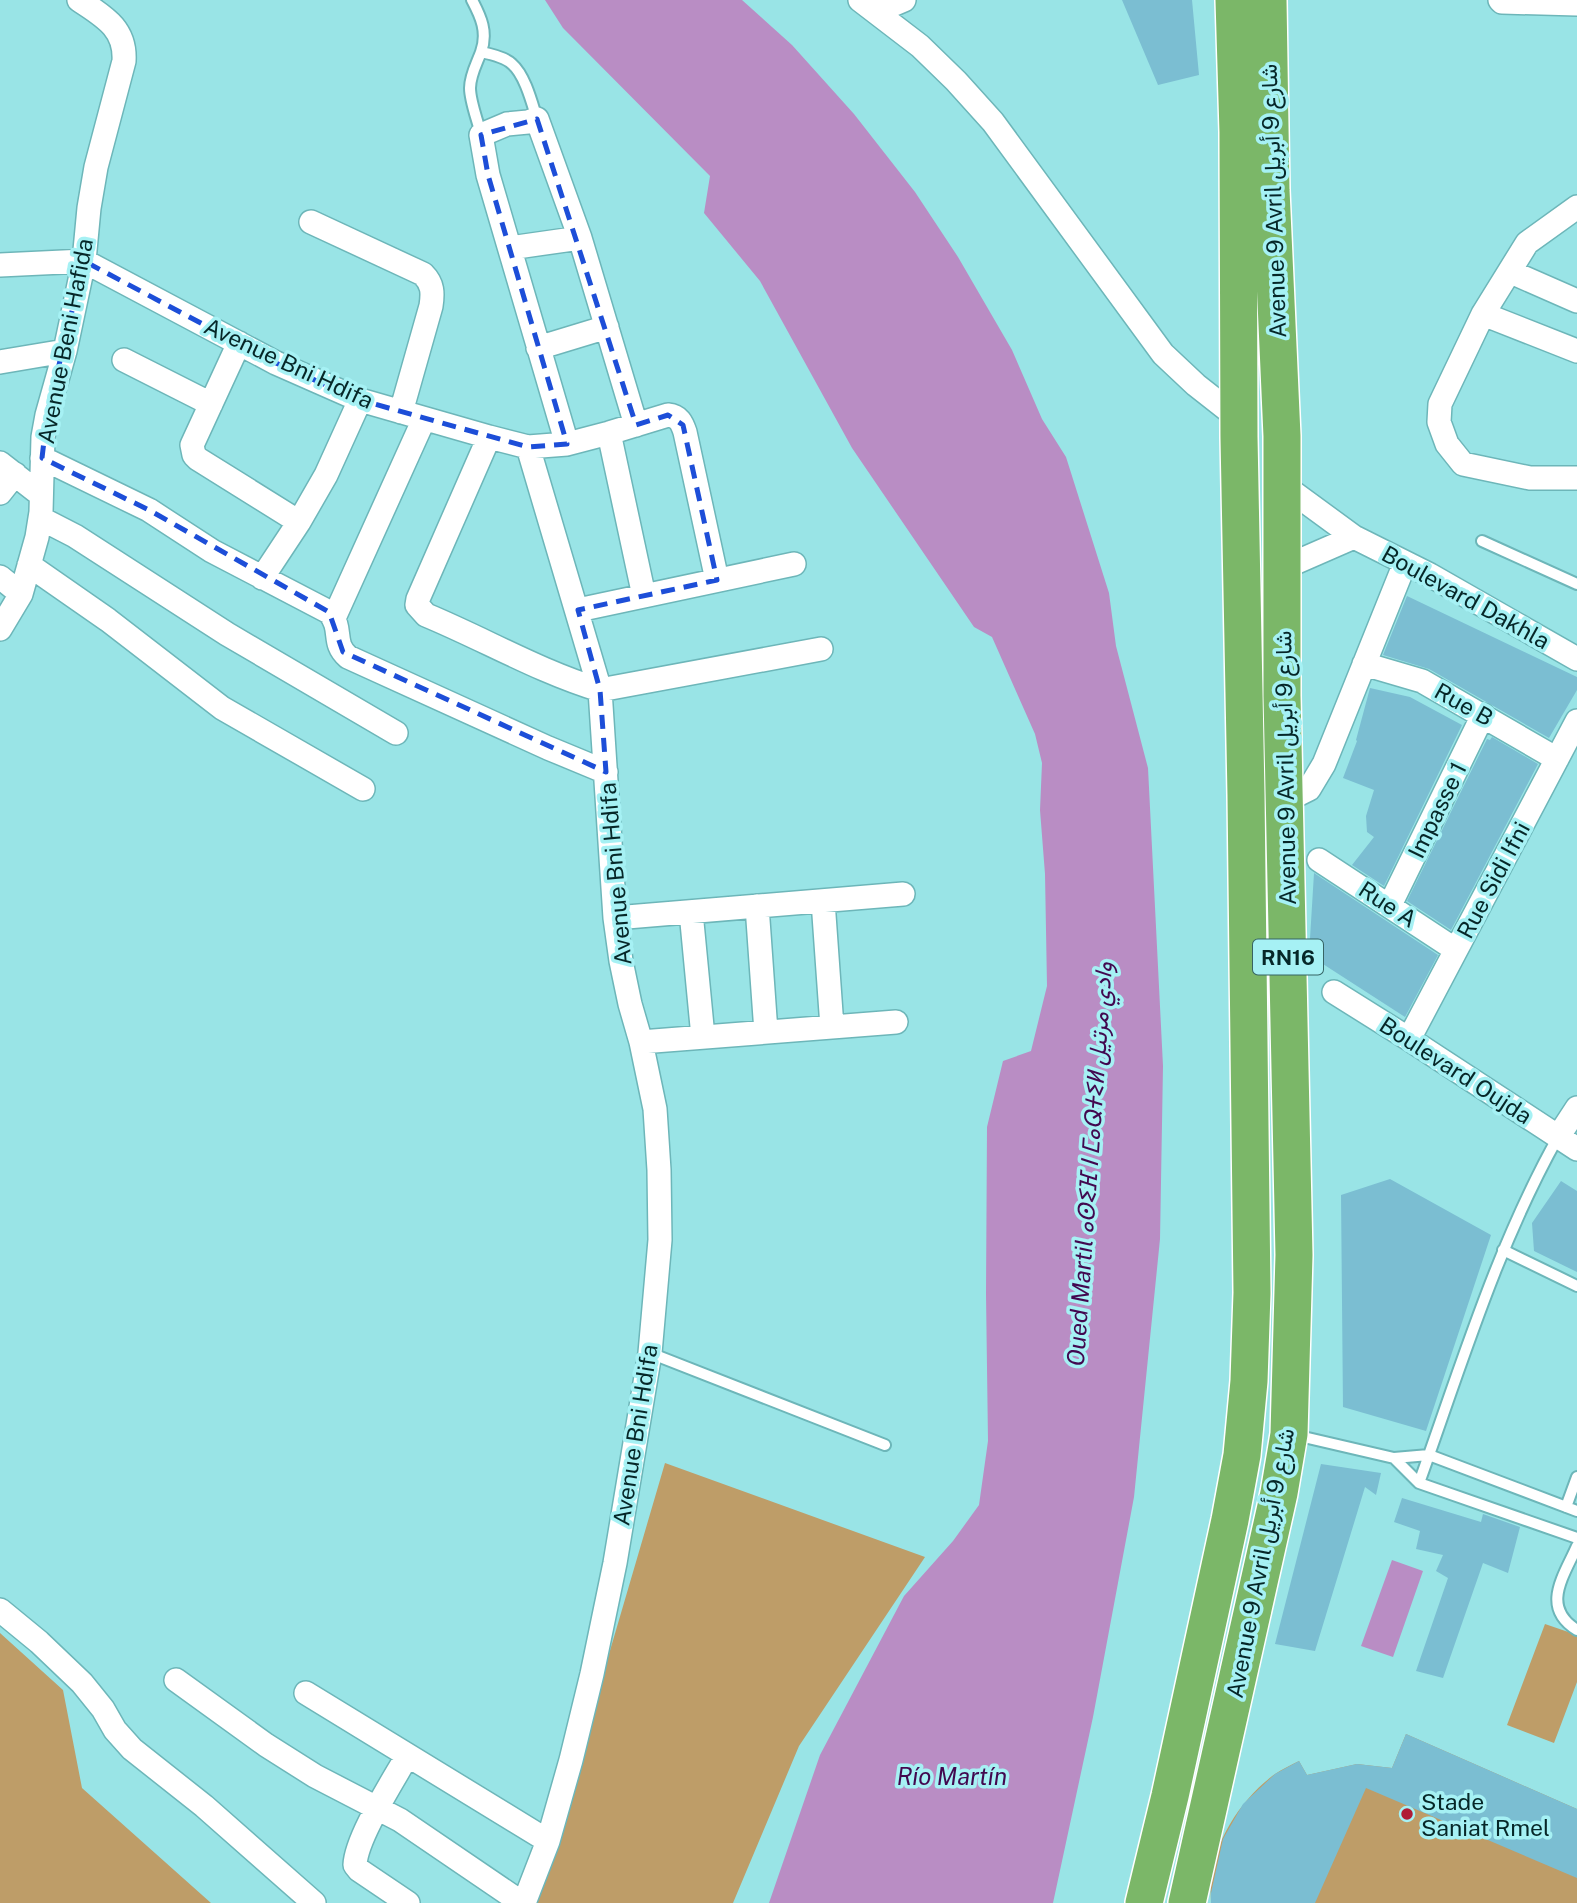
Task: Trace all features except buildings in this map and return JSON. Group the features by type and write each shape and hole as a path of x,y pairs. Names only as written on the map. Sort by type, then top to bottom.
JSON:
{"highway":[{"name":"Avenue 9 Avril شارع 9 أبريل","path":"1144,1903 1230,1520 1242,1455 1249,1381 1252,1224 1238,418 1238,132 1234,0"},
{"name":"Avenue 9 Avril شارع 9 أبريل","path":"1187,1903 1268,1544 1289,1434 1294,1255 1282,696 1283,485 1271,190 1268,0"}],"street":[{"path":"868,6 904,0"},
{"path":"1500,0 1577,4"},
{"name":"Avenue Beni Hafida","path":"0,629 21,594 37,537 41,506 43,437 47,415 65,351 84,261 96,167 124,61 125,49 121,38 108,19 91,3"},
{"path":"868,6 920,46 993,122 1163,354 1196,385 1238,418"},
{"path":"566,444 488,175 481,135 507,124 537,119 580,238 636,425"},
{"path":"1577,207 1527,243 1483,314 1440,404 1439,422 1447,444 1463,464 1530,478 1577,478"},
{"path":"311,222 423,274 431,285 431,306 401,412"},
{"path":"510,248 580,238"},
{"path":"0,265 84,261"},
{"name":"Avenue Bni Hdifa","path":"84,261 276,362 360,400 528,447 600,690 615,918 630,1004 655,1109 660,1240 650,1353 615,1563 571,1760 548,1841 523,1903"},
{"path":"1511,272 1577,301"},
{"path":"1483,314 1577,351"},
{"path":"538,348 607,327"},
{"path":"239,343 192,445 194,455 299,522"},
{"path":"0,362 65,351"},
{"path":"124,360 211,404"},
{"path":"1196,385 1238,373"},
{"path":"262,578 326,475 360,400"},
{"path":"528,447 566,444 674,415 683,425 717,580"},
{"path":"334,618 424,419"},
{"path":"609,433 645,596"},
{"path":"489,437 418,599 417,605 426,615 559,675 600,690 821,649"},
{"path":"42,458 149,510 212,551 329,612 338,630 338,643 348,657 606,772"},
{"path":"7,469 41,506 87,544 227,634 396,733"},
{"path":"0,493 7,469"},
{"name":"Boulevard Dakhla","path":"1283,485 1354,537 1430,575 1577,659"},
{"name":"Boulevard Dakhla","path":"1283,568 1354,537"},
{"path":"1285,801 1309,789 1315,782 1405,563"},
{"path":"578,610 794,564"},
{"path":"29,565 108,620 222,708 363,789"},
{"path":"0,577 21,594"},
{"name":"Rue B","path":"1364,664 1422,681 1557,759"},
{"name":"Impasse 1","path":"1390,905 1483,715"},
{"name":"Rue Sidi Ifni","path":"1409,1039 1577,721"},
{"name":"Rue A","path":"1319,860 1456,950"},
{"path":"615,918 903,894"},
{"path":"823,901 832,1027"},
{"path":"757,906 765,1032"},
{"path":"691,912 703,1037"},
{"name":"Boulevard Oujda","path":"1334,992 1567,1143"},
{"path":"641,1042 896,1022"},
{"path":"1567,1143 1577,1108"},
{"path":"0,1610 82,1683 132,1749 204,1807 314,1903"},
{"path":"176,1680 266,1745 316,1776 400,1820 523,1903"},
{"path":"306,1693 548,1841"},
{"path":"407,1756 358,1848 355,1865 408,1903"}],"lane":[{"path":"472,0 485,34 470,87 481,135"},
{"path":"481,52 513,64 527,86 537,119"},
{"path":"1482,541 1577,584"},
{"path":"1419,1483 1503,1251 1545,1160 1567,1143"},
{"path":"1503,1251 1577,1286"},
{"path":"650,1353 885,1445"},
{"path":"1289,1434 1394,1458 1429,1455 1572,1509 1577,1477"},
{"path":"1394,1458 1419,1483 1577,1538"},
{"path":"1577,1546 1557,1591 1557,1607 1562,1619 1577,1630"}],"highlighted area":[{"path":"537,119 636,425 668,415 683,425 717,580 578,610 600,690 606,772 343,652 329,612 149,510 42,458 47,415 84,261 276,363 360,400 528,447 567,444 488,175 481,135"}],"shaded area":[{"path":"665,1463 925,1557 799,1746 733,1903 536,1903"},
{"path":"1545,1624 1577,1635 1577,1682 1554,1743 1507,1725"},
{"path":"0,1633 63,1690 82,1788 211,1903 0,1903"},
{"name":"Stade Saniat Rmel","path":"1406,1734 1577,1809 1577,1903 1211,1903 1213,1866 1224,1835 1241,1808 1263,1784 1299,1761 1307,1775 1357,1764 1392,1768"}],"water":[{"name":"Río Martín","path":"545,0 742,0 792,45 854,114 915,192 958,257 1012,350 1042,419 1066,457 1109,593 1116,646 1148,768 1163,1066 1160,1239 1134,1497 1093,1717 1053,1903 769,1903 820,1755 904,1596 953,1541 979,1505 988,1441 987,1127 1003,1061 1031,1051 1047,986 1045,874 1040,810 1042,763 1035,734 992,637 974,627 852,448 760,281 704,213 710,176 563,28"},
{"path":"1392,1560 1423,1571 1393,1657 1361,1646"}],"place":[{"name":"Stade Saniat Rmel","path":"1407,1814"}],"water label":[{"name":"Oued Martil ⴰⵙⵉⴼ ⵏ ⵎⴰⵕⵜⵉⵍ وادي مرتيل","path":"1089,1164"}]}
